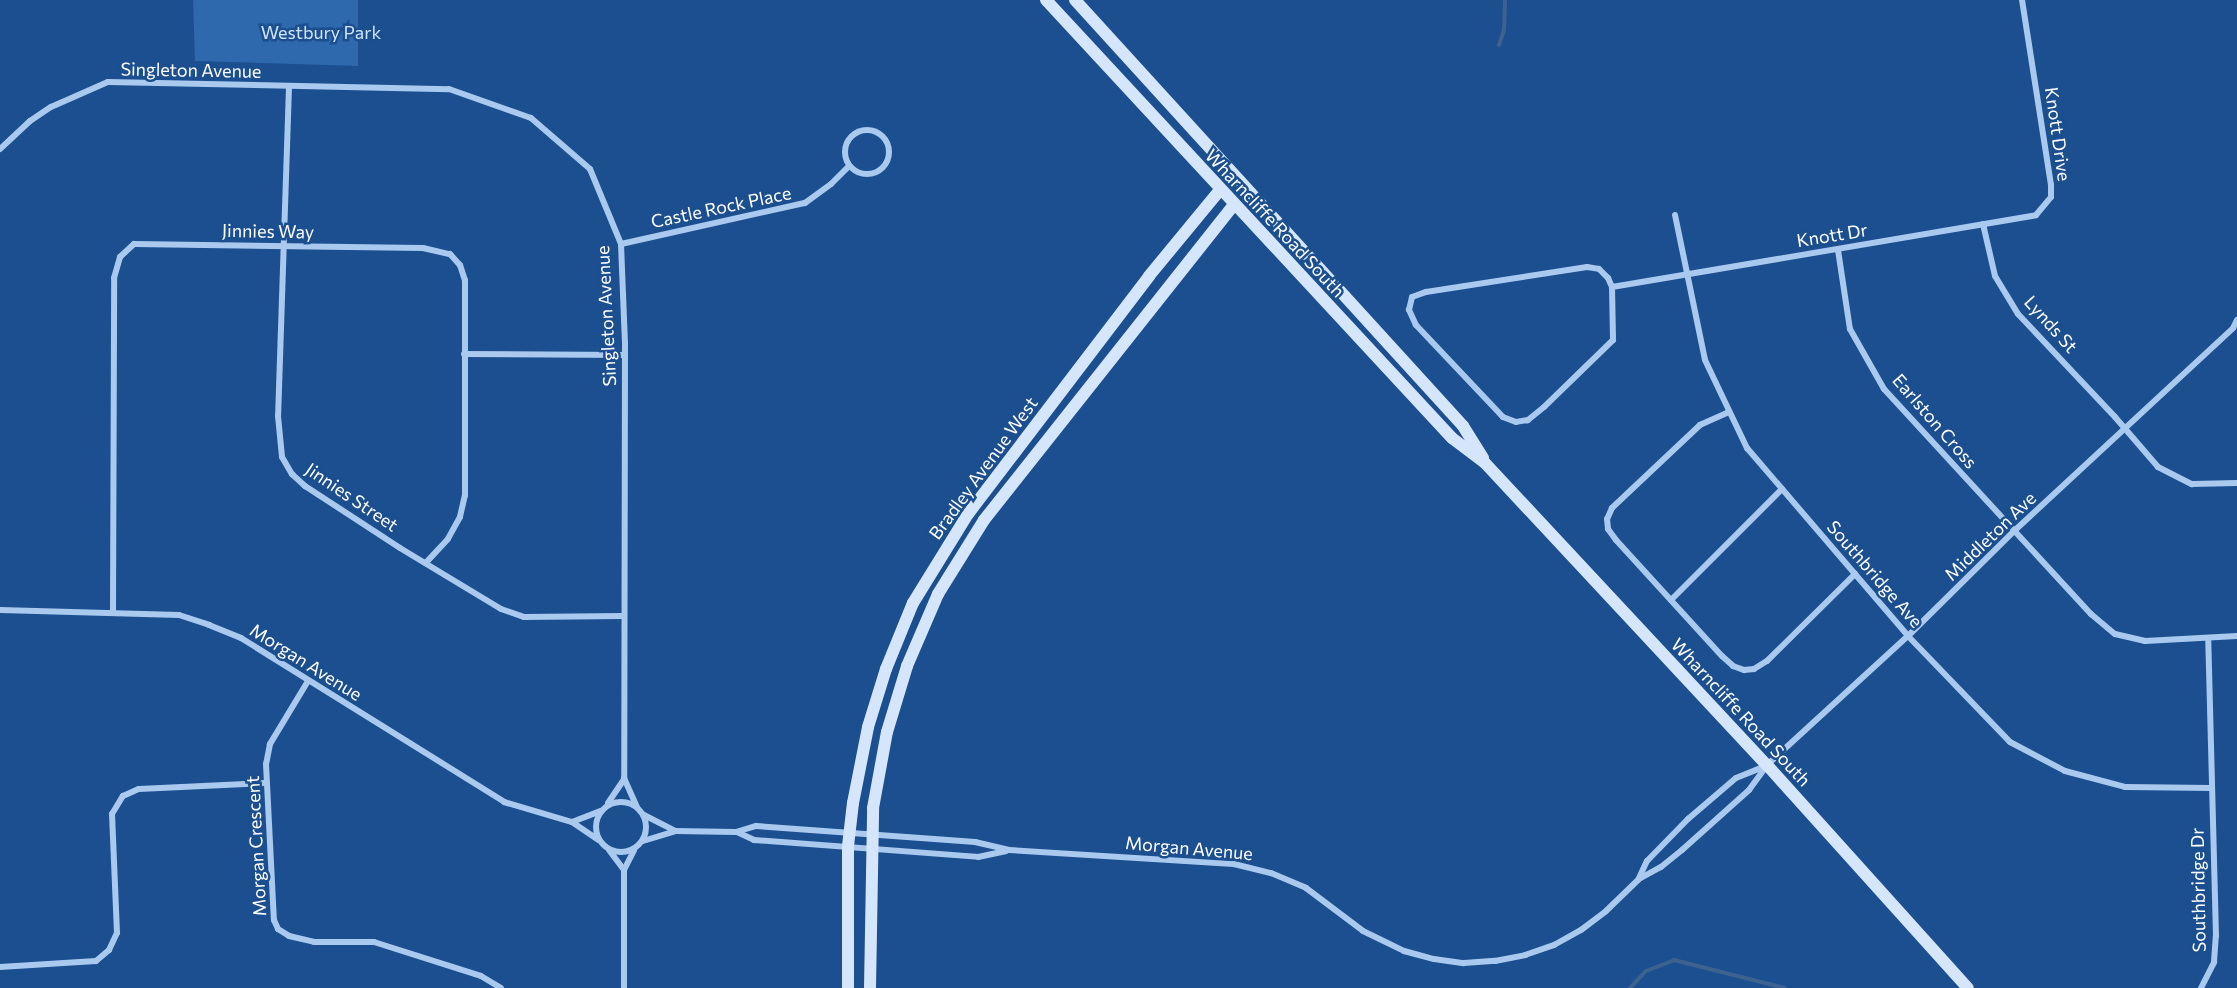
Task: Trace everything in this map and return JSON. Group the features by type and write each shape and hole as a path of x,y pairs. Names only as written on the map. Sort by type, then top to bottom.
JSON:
{"main road":[{"name":"Wharncliffe Road South","path":"1046,0 1452,438 1485,463 1767,765 1968,988"},
{"name":"Wharncliffe Road South","path":"1075,0 1463,426 1485,463"},
{"name":"Bradley Avenue West","path":"848,988 849,832 868,727 886,669 913,603 968,514 1149,276 1220,190"},
{"name":"Bradley Avenue West","path":"870,988 873,808 887,732 907,666 938,594 984,520 1234,204"}],"street":[{"name":"Knott Drive","path":"1983,224 2036,215 2050,197 2051,185 2022,0"},
{"name":"Singleton Avenue","path":"0,149 30,121 51,107 108,82 449,89 531,118 590,169 621,244 625,355 624,778 637,807"},
{"name":"Jinnies Street","path":"289,87 278,416 282,457 292,474 305,486 501,609 524,617 623,616"},
{"path":"869,129 884,137 889,154 881,169 864,174 849,166 844,149 853,134 869,129"},
{"name":"Castle Rock Place","path":"621,244 805,203 831,184 849,166"},
{"name":"Southbridge Ave","path":"1675,215 1685,274 1705,360 1747,448 1908,636 2010,742 2065,771 2125,787 2211,788"},
{"name":"Knott Dr","path":"1612,287 1983,224"},
{"name":"Lynds St","path":"1983,224 1995,276 2018,314 2125,428 2158,467 2192,484 2237,483"},
{"name":"Jinnies Way","path":"113,613 114,278 120,257 134,244 423,248 450,254 460,265 465,280 465,495 460,517 448,539 426,563"},
{"name":"Earlston Cross","path":"1838,250 1850,328 1884,389 2013,532 2091,614 2115,634 2145,641 2237,636"},
{"path":"1587,267 1599,269 1608,278 1612,287 1613,340 1544,407 1528,420 1516,422 1503,417 1416,325 1409,310 1412,297 1426,292 1587,267"},
{"path":"2235,328 2237,320"},
{"name":"Middleton Ave","path":"1767,765 1908,636 2013,532 2235,328"},
{"path":"464,354 625,355"},
{"path":"1729,412 1700,425 1612,508 1607,519 1608,529 1616,540 1733,666 1744,670 1754,669 1767,661 1855,574"},
{"path":"1671,600 1782,489"},
{"name":"Morgan Avenue","path":"0,610 178,615 210,625 241,638 504,802 572,822 599,840"},
{"name":"Southbridge Dr","path":"2201,988 2214,962 2216,936 2208,638"},
{"name":"Morgan Crescent","path":"308,681 270,744 266,783 274,920 278,929 289,936 314,942 375,942 481,976 501,988"},
{"name":"Morgan Avenue","path":"1639,879 1647,861 1681,825 1736,778 1767,765"},
{"name":"Morgan Avenue","path":"643,841 675,831 736,832 756,826 975,842 1009,850 1222,863 1259,869 1311,891 1363,931 1390,946 1426,958 1464,963 1510,959 1554,945 1594,921 1639,879 1661,867 1749,790 1767,765"},
{"path":"624,778 604,808 596,825 599,840 609,849 624,870"},
{"path":"0,967 96,961 109,950 117,933 112,814 123,796 139,789 266,783"},
{"path":"572,822 618,802 637,807 643,814 647,828 643,841 635,848 624,870 624,988"},
{"name":"Morgan Avenue","path":"643,814 675,831"},
{"name":"Morgan Avenue","path":"736,832 754,840 978,857 1009,850"},
{"path":"609,849 619,853 635,848"}],"green space":[{"name":"Westbury Park","path":"193,0 358,0 358,66 195,61"}],"waterway":[{"path":"1499,45 1504,30 1505,0"},
{"path":"1630,988 1646,971 1674,960 1785,988"}]}
